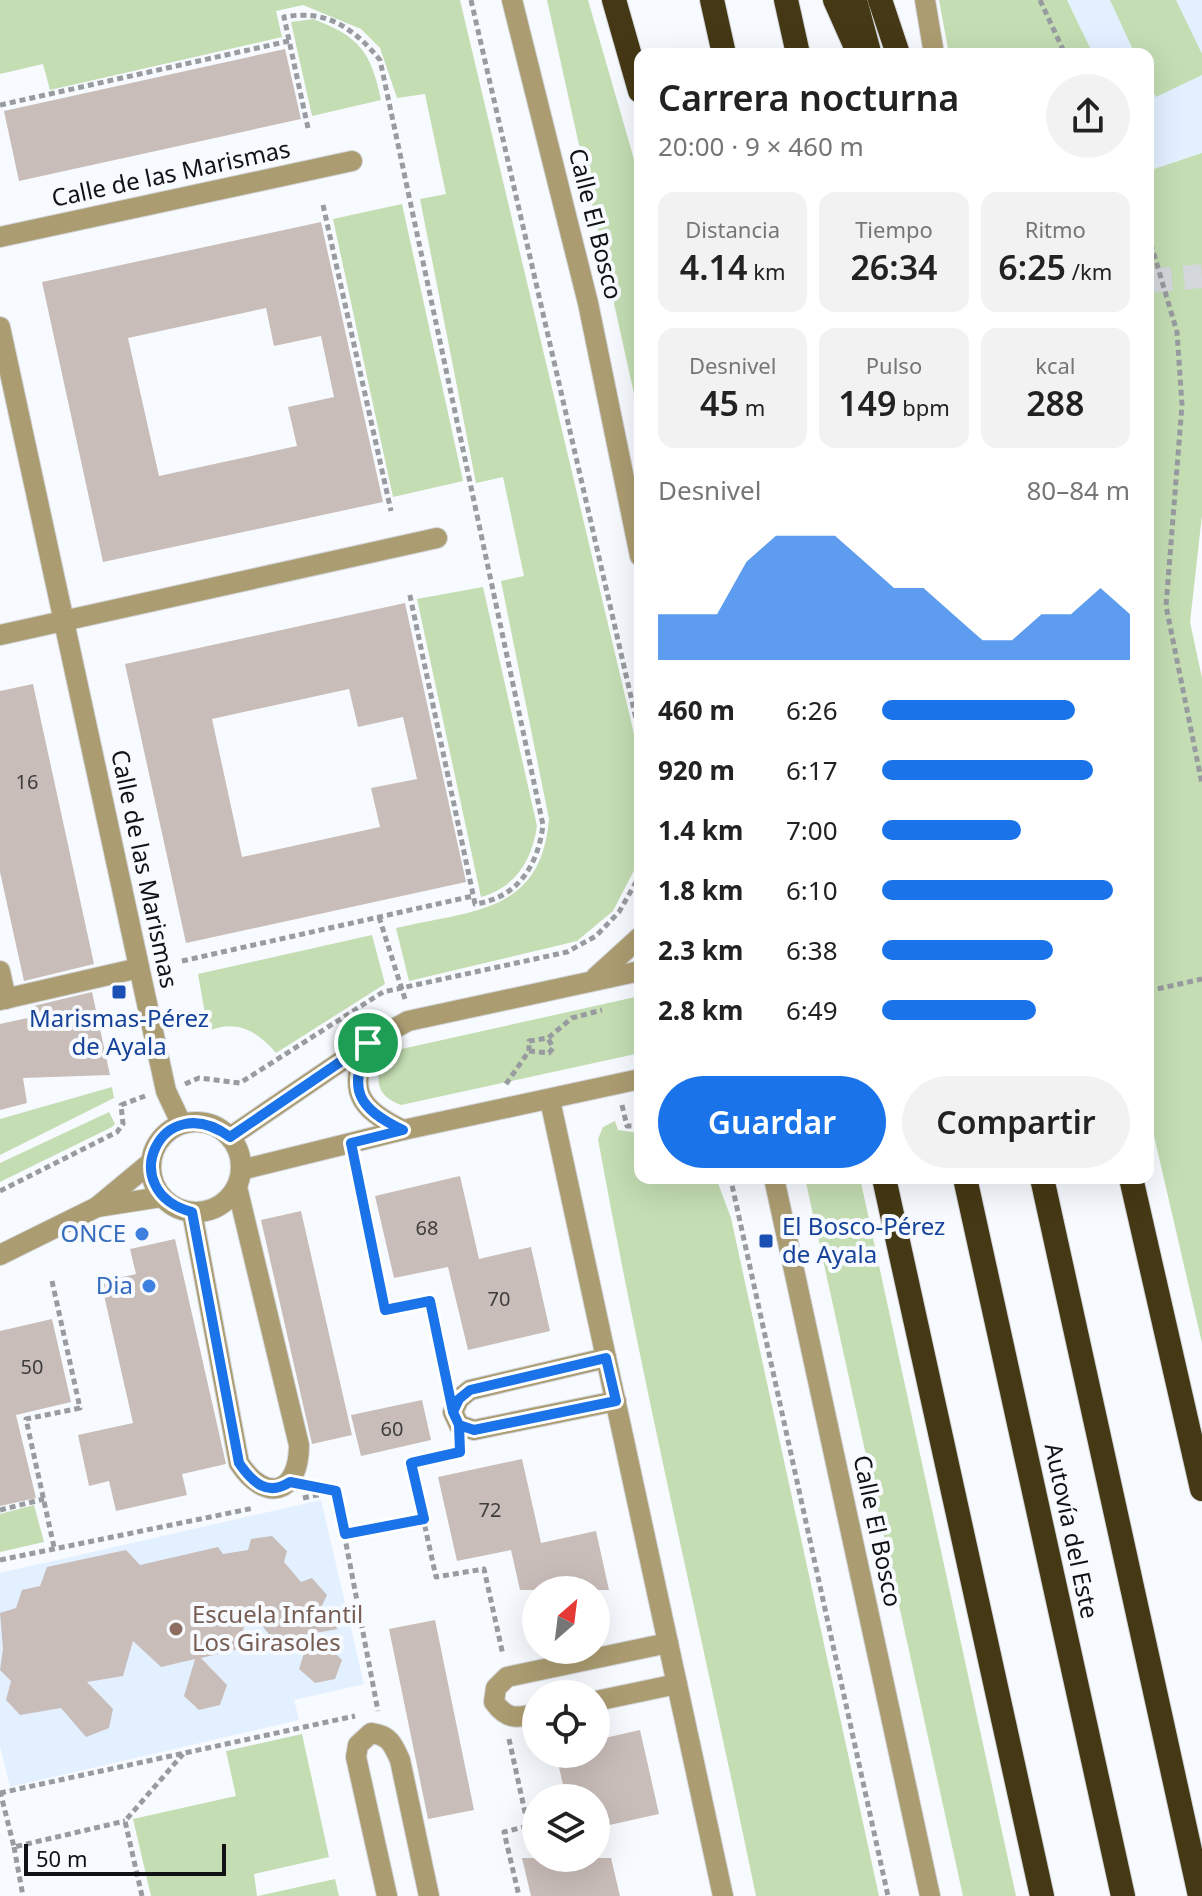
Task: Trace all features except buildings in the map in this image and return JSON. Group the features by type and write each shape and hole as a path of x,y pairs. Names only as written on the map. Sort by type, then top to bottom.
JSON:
{"highway":[{"path":"614,0 634,70"},
{"path":"712,0 723,48"},
{"path":"786,0 797,48"},
{"path":"835,0 856,48"},
{"path":"855,0 867,48"},
{"path":"880,0 896,48"},
{"path":"885,1184 1042,1896"},
{"name":"Autovía del Este","path":"966,1184 1123,1896"},
{"name":"Autovía del Este","path":"1043,1184 1200,1896"},
{"path":"1132,1184 1202,1489"}],"street":[{"name":"Calle El Bosco","path":"512,0 588,303 634,527"},
{"path":"925,0 933,48"},
{"name":"Calle de las Marismas","path":"0,237 352,161"},
{"name":"Calle de las Marismas","path":"0,327 166,1091 181,1123"},
{"path":"0,635 437,538"},
{"path":"595,978 634,942"},
{"path":"0,971 3,1000 139,968"},
{"path":"230,1137 368,1043 408,1021 595,978 634,973"},
{"path":"368,1043 358,1065 356,1082 360,1098 378,1118 403,1130"},
{"path":"192,1212 239,1463 252,1482 265,1488 289,1491 299,1465 299,1445 239,1178 239,1152 230,1137 216,1126 199,1121 181,1123 166,1132 155,1146 150,1163 152,1181 161,1197 175,1208 192,1212 218,1206 239,1178 351,1143 550,1100 630,1088"},
{"path":"550,1100 723,1896"},
{"path":"0,1255 97,1207 150,1163"},
{"name":"Calle El Bosco","path":"775,1184 930,1896"},
{"path":"97,1207 161,1197"},
{"path":"606,1358 470,1390 459,1399 456,1418 474,1430 616,1401"},
{"path":"522,1717 503,1714 494,1702 496,1688 507,1677 668,1643"},
{"path":"610,1698 677,1684"},
{"path":"387,1896 356,1757 358,1745 371,1733 383,1734 392,1742 400,1760 429,1896"}],"path":[{"path":"471,0 634,710"},
{"path":"1040,0 1062,48"},
{"path":"308,128 284,17 308,12 336,22 364,40 380,60 543,825 533,865 520,883 485,902 475,904 473,896 409,591"},
{"path":"0,105 289,41"},
{"path":"323,205 391,511"},
{"path":"1154,254 1177,332 1182,405 1166,606 1202,784"},
{"path":"182,961 473,896"},
{"path":"379,917 405,999"},
{"path":"1154,990 1202,979"},
{"path":"503,1090 529,1051 529,1041 548,1038 556,1028 572,1018 602,1010"},
{"path":"529,1051 549,1053 553,1048 548,1038"},
{"path":"630,1088 627,1126 634,1126"},
{"path":"0,1191 117,1132 123,1124 121,1105 134,1099"},
{"path":"351,1143 385,1310 430,1301 456,1418 460,1452 411,1463 436,1577 484,1569 507,1677"},
{"path":"731,1184 888,1896"},
{"path":"52,1281 80,1408 26,1419 54,1547"},
{"path":"289,1491 336,1491"},
{"path":"289,1491 336,1491"},
{"path":"336,1491 383,1734"},
{"path":"0,1510 44,1499"},
{"path":"0,1560 258,1507"},
{"path":"345,1534 424,1519"},
{"path":"23,1896 0,1792 378,1710"},
{"path":"503,1714 528,1826 504,1832 519,1896"},
{"path":"14,1847 125,1821 184,1753"},
{"path":"125,1821 142,1896"}],"shaded area":[{"path":"1067,0 1202,0 1202,153 1154,169 1154,48 1090,48"},
{"name":"Escuela Infantil Los Girasoles","path":"321,1500 364,1684 294,1700 299,1720 10,1787 0,1746 0,1573"}],"green space":[{"path":"0,0 460,0 634,734 634,871 613,911 577,941 409,981 396,928 476,911 517,890 532,874 543,850 549,819 501,581 524,576 503,477 476,483 420,199 446,194 425,94 397,98 380,48 361,29 303,5 276,11 282,37 50,90 43,64 0,74"},
{"path":"547,0 588,0 634,159 634,394"},
{"path":"939,0 1067,0 1090,48 948,48"},
{"path":"1110,0 1176,0 1202,54 1202,75 1156,97 1154,48 1132,48"},
{"path":"313,19 342,32 360,48 373,69 381,100 312,116 291,22"},
{"path":"1202,153 1202,515 1190,622 1202,678 1202,1343 1154,1136 1154,169"},
{"path":"402,204 463,481 393,497 333,219"},
{"path":"483,587 537,826 531,850 513,879 481,897 417,599"},
{"path":"372,935 385,984 276,1053 246,1029 228,1026 208,1031 198,974"},
{"path":"634,997 634,1054 401,1105 382,1092 378,1081 383,1058 397,1050"},
{"path":"112,1087 114,1098 0,1155 0,1119"},
{"path":"109,1112 115,1124 112,1127 0,1182 0,1163"},
{"path":"615,1121 618,1130 634,1132 634,1184 718,1184 731,1218 879,1896 756,1896 616,1234 598,1139 603,1127"},
{"path":"806,1184 861,1184 1016,1896 963,1896"},
{"path":"34,1505 44,1542 0,1552 0,1514"},
{"path":"302,1734 329,1857 254,1874 257,1896 151,1896 133,1819 236,1796 226,1751"},
{"path":"335,1879 339,1896 258,1896"}],"tunnel":[{"path":"1154,280 1202,276"}],"place":[{"name":"Marismas-Pérez de Ayala","path":"119,992"},
{"name":"ONCE","path":"142,1234"},
{"name":"El Bosco-Pérez de Ayala","path":"766,1241"},
{"name":"Dia","path":"149,1286"},
{"name":"Escuela Infantil Los Girasoles","path":"176,1629"}],"route":[{"path":"368,1043 230,1137 216,1126 199,1121 181,1123 166,1132 155,1146 150,1163 152,1181 161,1197 175,1208 192,1212 239,1463 252,1482 265,1488 280,1489 290,1482 336,1491 345,1534 424,1519 411,1463 460,1452 459,1425 453,1412 459,1399 470,1390 606,1358 616,1401 474,1430 459,1425 453,1412 430,1301 385,1310 351,1143 403,1130 378,1118 360,1098 356,1082 358,1065 368,1043"}]}
